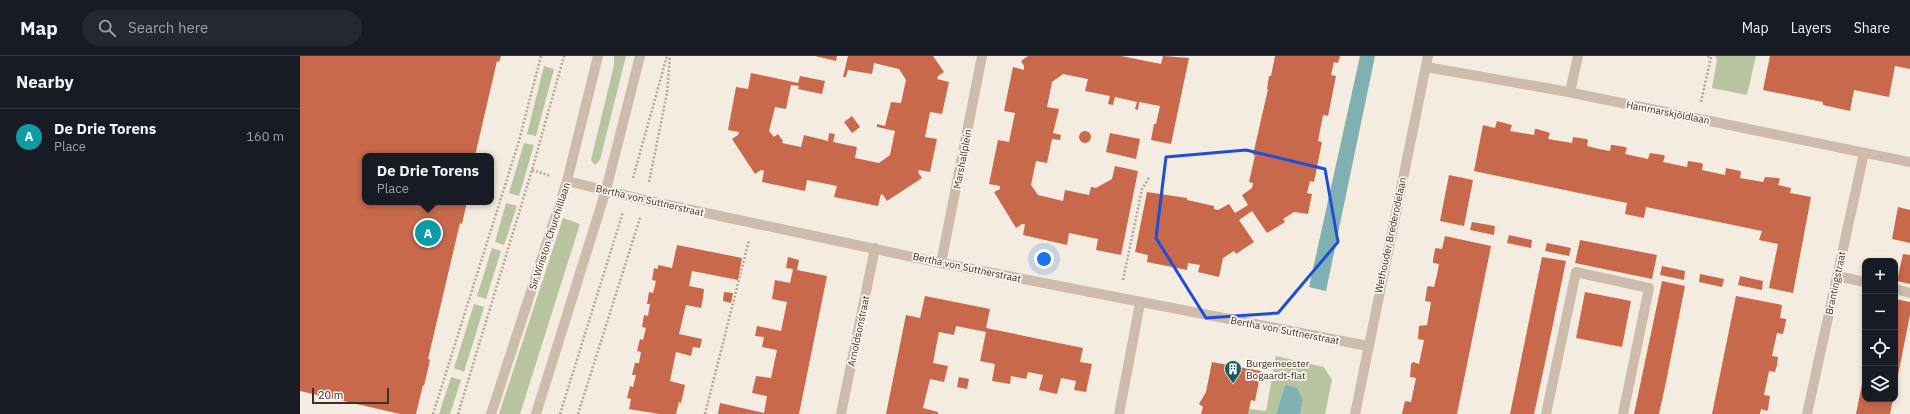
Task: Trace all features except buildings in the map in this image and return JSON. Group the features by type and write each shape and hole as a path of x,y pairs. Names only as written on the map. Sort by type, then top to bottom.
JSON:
{"street":[{"name":"Sir Winston Churchilllaan","path":"491,414 567,181 598,56"},
{"path":"536,414 606,190 640,56"},
{"name":"Marshallplein","path":"941,263 982,56"},
{"name":"Wethouder Brederodelaan","path":"1355,414 1428,56"},
{"path":"1570,92 1578,56"},
{"name":"Hammarskjöldlaan","path":"1426,67 1570,92 1910,162"},
{"name":"Brantingstraat","path":"1807,414 1864,153"},
{"name":"Bertha von Suttnerstraat","path":"567,181 645,200 941,263 1140,303 1368,346"},
{"name":"Arnoldsonstraat","path":"841,414 875,248"},
{"path":"1546,414 1576,272 1649,288 1623,414"},
{"path":"1837,276 1862,281"},
{"path":"1898,290 1910,293"},
{"path":"1119,414 1140,303"}],"path":[{"path":"433,414 519,141 541,56"},
{"path":"458,414 532,170 564,56"},
{"path":"560,414 628,196 668,56"},
{"path":"578,414 645,200 667,93 668,56"},
{"path":"1698,118 1711,57 1707,56"},
{"path":"1119,298 1142,189 1149,178"},
{"path":"705,414 753,223"}],"highlighted area":[{"path":"1246,150 1325,169 1338,242 1278,313 1206,318 1156,238 1166,157"}],"green space":[{"path":"614,56 626,56 600,160 595,165 591,160 614,65"},
{"path":"1715,56 1756,56 1747,95 1712,88 1717,60"},
{"path":"544,66 554,69 536,136 527,134"},
{"path":"524,143 534,145 519,196 509,193"},
{"path":"506,203 517,206 504,245 495,242"},
{"path":"563,218 580,224 520,414 499,414"},
{"path":"492,248 501,251 486,299 477,296"},
{"path":"474,304 484,307 464,372 454,368"},
{"path":"1276,356 1324,367 1332,380 1325,414 1300,414 1303,400 1285,385 1276,414 1248,414 1249,409 1266,411"},
{"path":"451,377 461,380 450,414 439,414"}],"water":[{"path":"1360,56 1375,56 1326,291 1309,287"},
{"path":"1285,385 1297,388 1303,400 1300,414 1276,414"}],"place":[{"name":"De Drie Torens","path":"428,233"},
{"name":"Burgemeester Bogaardt-flat","path":"1233,384"}]}
